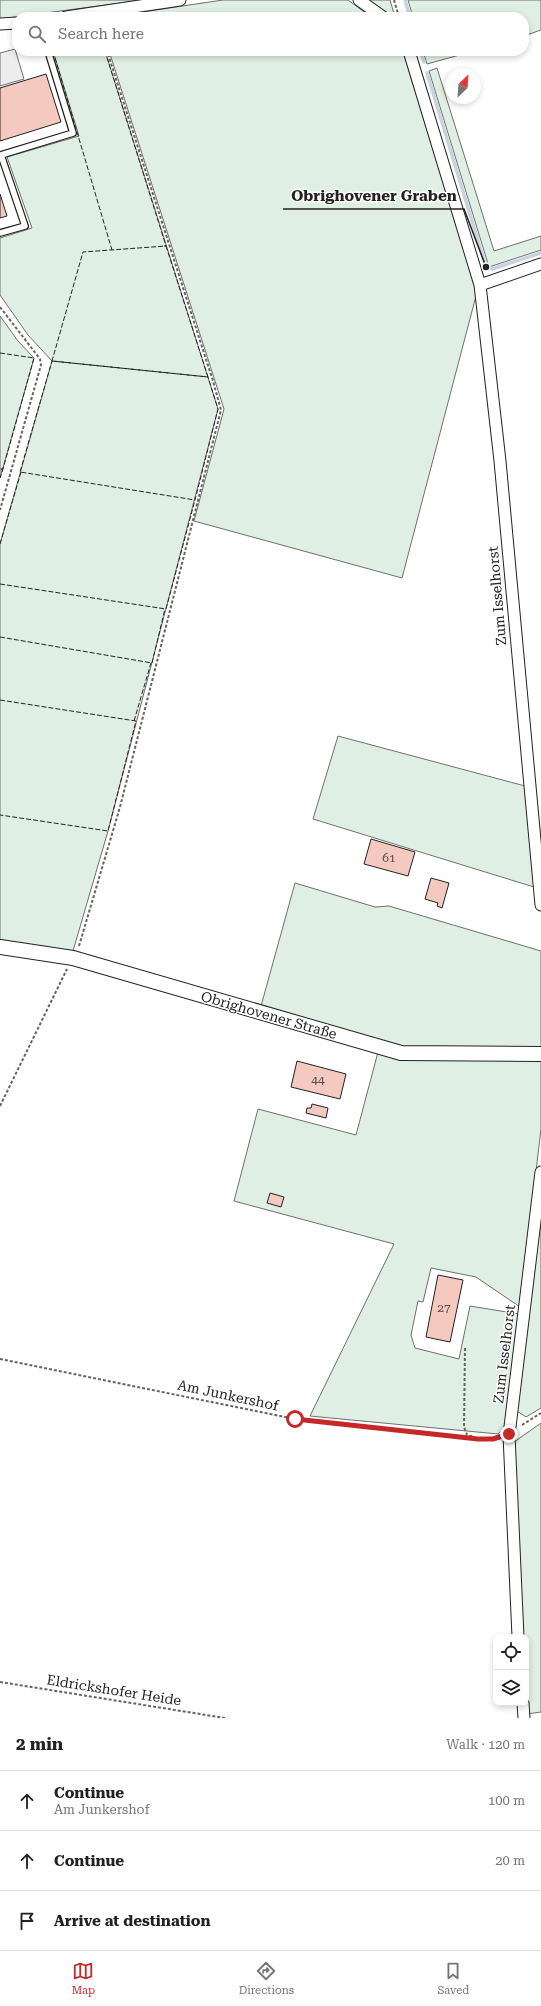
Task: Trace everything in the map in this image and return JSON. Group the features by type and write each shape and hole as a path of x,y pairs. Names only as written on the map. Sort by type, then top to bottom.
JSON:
{"street":[{"path":"100,12 180,0"},
{"path":"359,0 376,12"},
{"path":"0,24 12,23"},
{"name":"Zum Isselhorst","path":"411,56 480,285 500,461 541,905"},
{"path":"480,285 541,264"},
{"name":"Obrighovener Straße","path":"0,947 73,958 401,1053 541,1054"},
{"name":"Zum Isselhorst","path":"518,1634 509,1434 541,1172"},
{"path":"523,1706 524,1718"}],"lane":[{"path":"0,233 25,226 1,155 73,133 50,56"}],"path":[{"path":"394,0 398,12"},
{"path":"0,1106 78,949 120,807 221,410 109,56"},
{"path":"0,307 40,359 41,365 0,510"},
{"path":"465,1348 464,1427 467,1435 478,1439"},
{"name":"Am Junkershof","path":"0,1359 295,1419 478,1439 493,1439 509,1434 541,1413"},
{"name":"Eldrickshofer Heide","path":"0,1682 225,1718"}],"green space":[{"path":"0,0 143,0 53,12 12,12 12,17 0,19"},
{"path":"223,0 348,0 364,12 142,12"},
{"path":"369,0 390,0 394,12 385,12"},
{"path":"408,0 541,0 541,30 529,34 529,12 412,12"},
{"path":"55,56 107,56 218,409 108,831 73,951 0,940 0,544 52,361 28,335 0,295 0,238 32,228 7,157 79,136"},
{"path":"111,56 405,56 477,292 402,578 194,521 224,409"},
{"path":"425,56 456,56 427,64"},
{"path":"437,68 445,94 445,104 448,104 494,251 541,236 541,250 489,267 429,71"},
{"path":"0,316 18,341 34,358 0,478"},
{"path":"338,736 525,786 534,887 313,819"},
{"path":"295,883 375,907 389,906 541,951 541,1047 403,1047 261,1006"},
{"path":"378,1052 541,1058 541,1129 520,1307 476,1277 431,1268 423,1302 418,1301 411,1335 415,1348 459,1359 470,1306 519,1314 506,1427 498,1434 310,1416 394,1244 234,1201 258,1109 356,1135"},
{"path":"541,1213 541,1408 526,1417 517,1411"},
{"path":"541,1423 541,1712 527,1714 527,1706 529,1706 529,1634 523,1634 514,1442"}],"shaded area":[{"path":"12,50 12,56 17,56 24,79 0,86 0,53"}],"building":[{"path":"46,74 61,122 0,141 0,88"},
{"path":"0,194 7,216 0,218"},
{"path":"371,839 415,852 408,876 364,864"},
{"path":"431,878 449,883 442,908 437,906 438,903 425,899"},
{"path":"297,1061 346,1074 340,1099 291,1087"},
{"path":"312,1104 328,1108 326,1118 306,1113 307,1108 311,1108"},
{"path":"270,1193 284,1197 281,1207 267,1203"},
{"path":"438,1275 463,1280 450,1342 426,1337"}],"waterway":[{"path":"405,0 409,12"},
{"path":"422,56 424,62"},
{"path":"427,73 486,267 492,269 541,253"}],"fence":[{"path":"54,56 112,250"},
{"path":"107,56 166,246 164,246"},
{"path":"166,246 208,377 52,361 83,252 166,246"},
{"path":"0,353 34,358 3,469 0,469 3,469 0,478"},
{"path":"52,361 208,377 218,409 195,500 20,472 52,361"},
{"path":"0,544 21,472"},
{"path":"0,584 166,609 195,500"},
{"path":"0,637 152,663 165,609"},
{"path":"134,721 151,663"},
{"path":"0,700 136,721 108,831 0,815"}],"place":[{"name":"Obrighovener Graben","path":"486,267"}],"route":[{"path":"295,1419 478,1439 493,1439 509,1434"}]}
